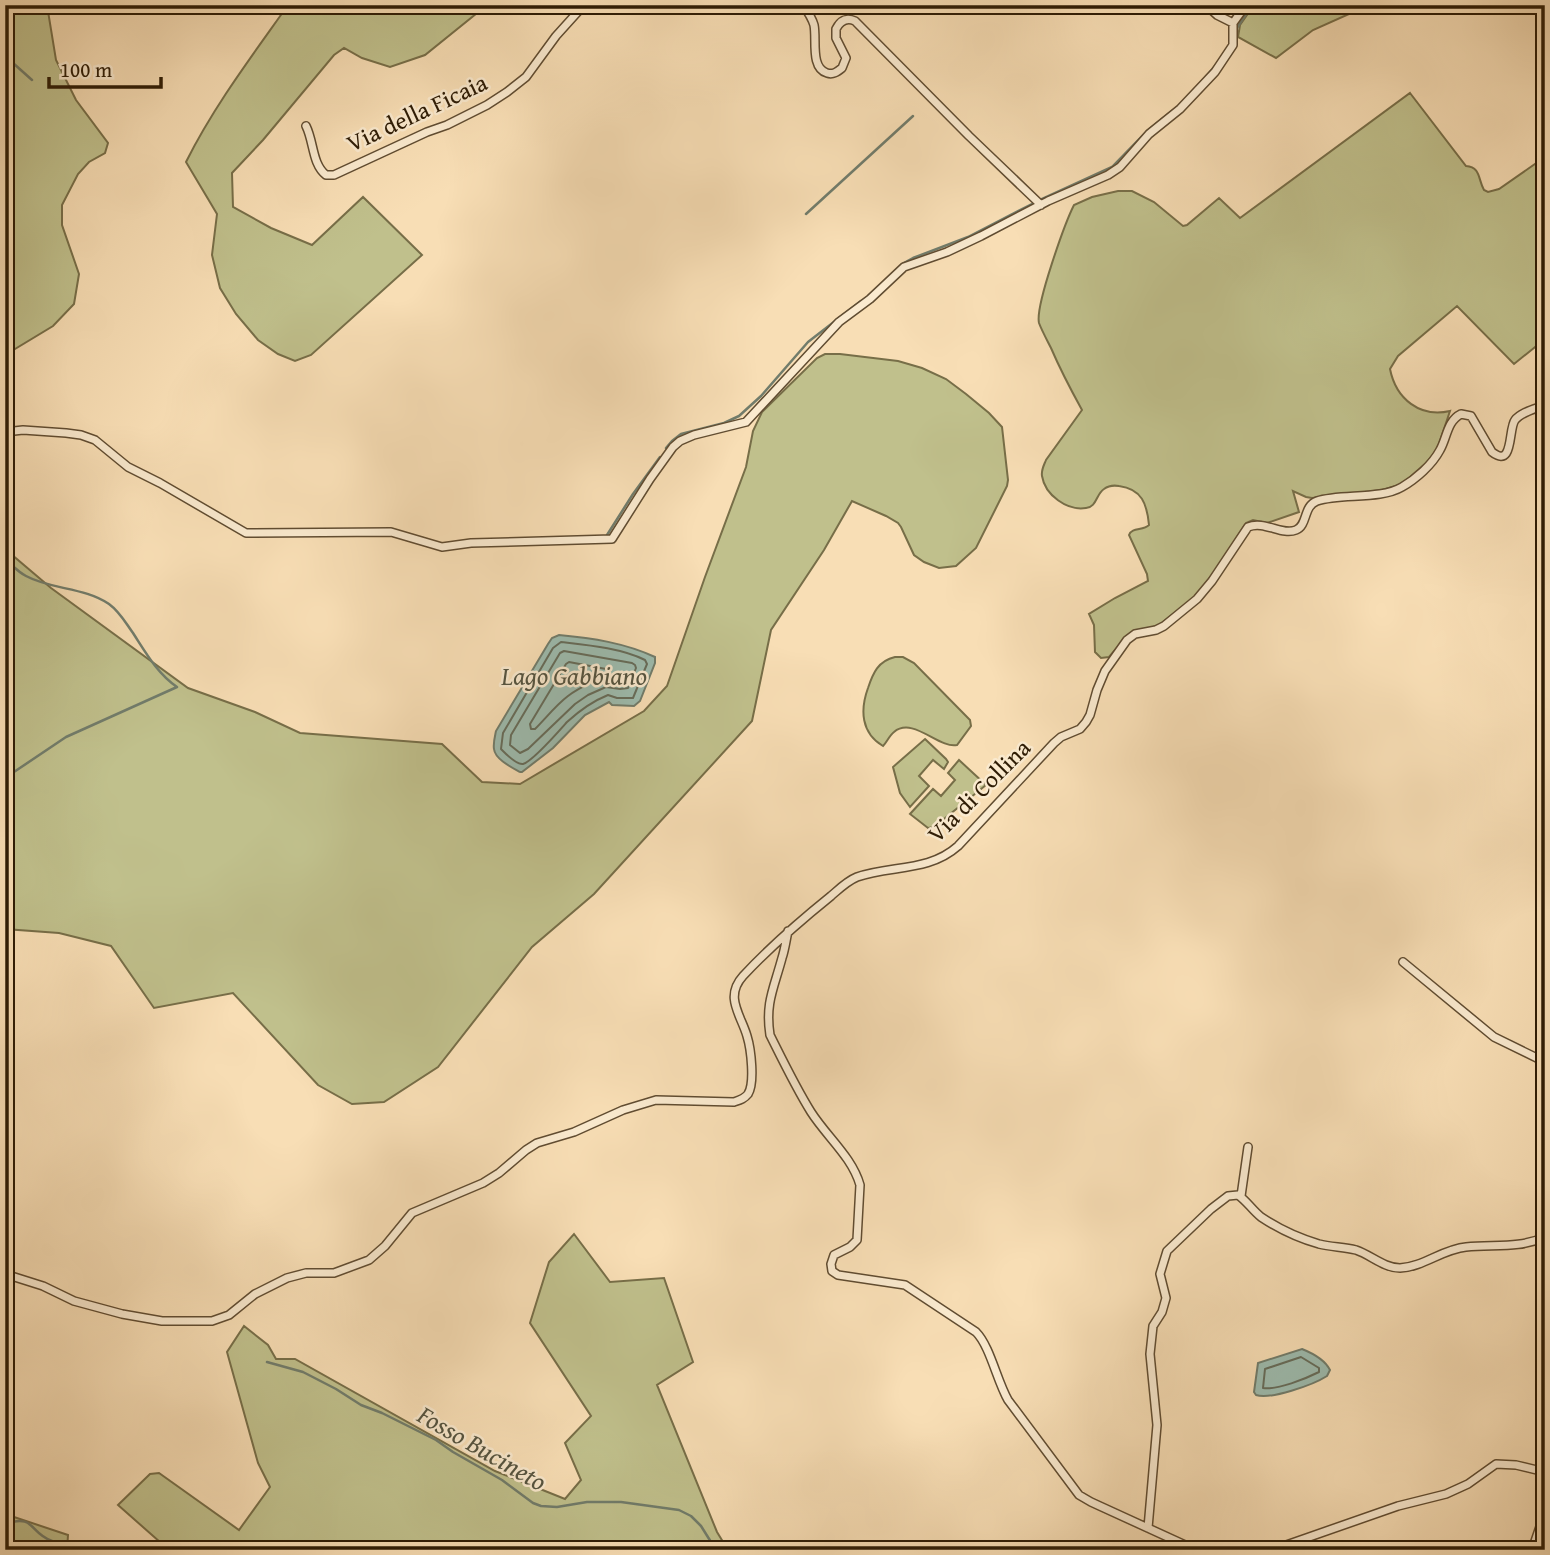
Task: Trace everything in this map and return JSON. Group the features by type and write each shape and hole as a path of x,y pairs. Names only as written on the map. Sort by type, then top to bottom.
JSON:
{"street":[{"name":"Via della Ficaia","path":"306,126 312,139 317,166 326,175 334,175 447,125 498,98 526,77 556,36 584,5"},
{"path":"803,5 813,23 816,59 822,71 836,72 844,65 845,54 836,38 836,29 843,20 855,21 1041,205"},
{"path":"1206,5 1217,15 1233,23"},
{"path":"5,432 23,430 66,433 95,440 128,467 246,533 391,533 442,547 471,543 610,539 680,441 746,422 839,322 870,299 904,267 947,252 1120,167 1154,129 1180,109 1215,72 1233,45 1233,23 1245,5"},
{"name":"Via di Collina","path":"5,1274 43,1286 74,1301 122,1314 162,1321 212,1321 229,1315 255,1294 287,1278 306,1273 334,1273 369,1260 385,1246 412,1213 483,1183 537,1143 574,1132 623,1110 656,1100 743,1099 749,1092 752,1072 746,1032 735,1009 736,989 744,975 788,930 854,878 930,863 953,850 1054,743 1080,729 1087,722 1102,675 1128,640 1135,634 1164,626 1197,599 1248,527 1257,525 1296,530 1302,525 1308,508 1314,502 1384,493 1402,487 1434,460 1451,423 1461,414 1471,416 1494,454 1504,455 1509,448 1511,429 1516,418 1545,405"},
{"path":"788,930 769,999 770,1035 812,1114 851,1165 860,1185 857,1240 834,1255 832,1271 838,1275 905,1285 979,1335 1008,1400 1072,1487 1084,1499 1196,1550"},
{"path":"1403,962 1494,1037 1545,1062"},
{"path":"1241,1196 1248,1147"},
{"path":"1148,1528 1157,1425 1150,1354 1153,1326 1162,1312 1166,1298 1160,1274 1167,1251 1225,1198 1234,1194 1241,1196 1256,1213 1283,1230 1320,1244 1356,1250 1395,1267 1409,1266 1449,1250 1517,1246 1545,1237"},
{"path":"1272,1550 1398,1506 1446,1494 1468,1485 1496,1465 1516,1465 1545,1472"},
{"path":"1532,1550 1545,1508"}],"green space":[{"path":"5,5 47,5 56,60 76,100 108,143 105,153 89,162 78,174 62,205 62,225 79,274 74,304 53,326 5,355"},
{"path":"288,5 487,5 425,55 390,67 362,58 344,48 334,55 232,173 233,207 271,228 312,245 363,197 422,255 311,355 295,361 278,354 258,340 236,314 220,288 212,255 217,214 186,162 221,101"},
{"path":"1254,5 1369,5 1313,30 1276,58 1238,37 1240,25"},
{"path":"1410,93 1466,166 1477,171 1484,190 1488,192 1499,189 1545,157 1545,339 1514,364 1457,306 1398,356 1390,369 1398,389 1411,404 1429,412 1450,411 1438,447 1426,463 1402,484 1382,490 1312,498 1293,491 1299,512 1267,523 1253,520 1246,523 1195,597 1159,625 1128,635 1109,657 1101,658 1095,652 1094,625 1089,614 1148,581 1129,535 1149,525 1145,504 1133,490 1109,486 1101,491 1090,507 1072,507 1052,495 1042,476 1046,460 1082,410 1039,323 1046,283 1074,205 1092,197 1132,191 1154,202 1183,226 1219,198 1240,218"},
{"path":"825,354 898,361 922,368 946,379 989,413 1002,427 1007,486 976,548 956,566 939,568 914,555 898,523 852,501 824,550 771,630 752,721 594,894 532,947 438,1067 384,1102 352,1104 318,1085 233,993 154,1008 111,946 59,933 5,929 5,549 51,588 188,688 255,712 300,733 442,744 482,782 520,784 644,711 667,686 746,467 753,431 762,412 817,358"},
{"path":"903,657 914,663 970,720 971,726 957,745 950,745 909,728 894,732 883,746 870,735 863,713 868,688 877,668 884,661"},
{"path":"925,739 948,762 944,769 933,760 919,776 929,786 910,807 900,793 893,767"},
{"path":"959,760 986,785 934,827 928,828 910,814 933,789 941,796 955,780 948,773"},
{"path":"574,1234 610,1282 664,1278 693,1362 657,1385 717,1532 728,1550 169,1550 118,1505 150,1474 159,1473 239,1530 270,1487 258,1463 227,1352 244,1326 268,1345 276,1359 295,1359 495,1471 565,1499 581,1480 565,1443 591,1416 530,1323 549,1262"},
{"path":"14,1517 68,1535 67,1550 5,1550 5,1518"}],"water":[{"name":"Lago Gabbiano","path":"559,635 632,648 655,657 655,663 640,701 634,706 612,705 609,702 585,715 553,748 520,772 495,753 496,731 548,644 552,638"},
{"path":"1302,1349 1325,1363 1330,1370 1327,1376 1291,1391 1256,1395 1254,1392 1258,1363"}],"waterway":[{"path":"1237,28 1252,5"},
{"path":"5,61 13,63 32,80"},
{"path":"1201,82 1215,66"},
{"path":"1040,200 1112,167 1147,131 1172,111"},
{"path":"806,214 913,116"},
{"path":"902,264 968,237 1032,204"},
{"path":"666,448 681,434 724,423 739,416 761,396 808,342 861,301"},
{"path":"607,535 660,457"},
{"path":"5,559 36,581 89,594 109,604 122,617 158,669 177,687"},
{"path":"5,778 66,737 177,687"},
{"name":"Fosso Bucineto","path":"267,1362 303,1372 361,1405 436,1440 502,1480 533,1503 557,1507 587,1502 621,1502 679,1510 691,1516 701,1526 716,1550"},
{"path":"5,1524 15,1521 27,1523 52,1541 55,1550"}]}
